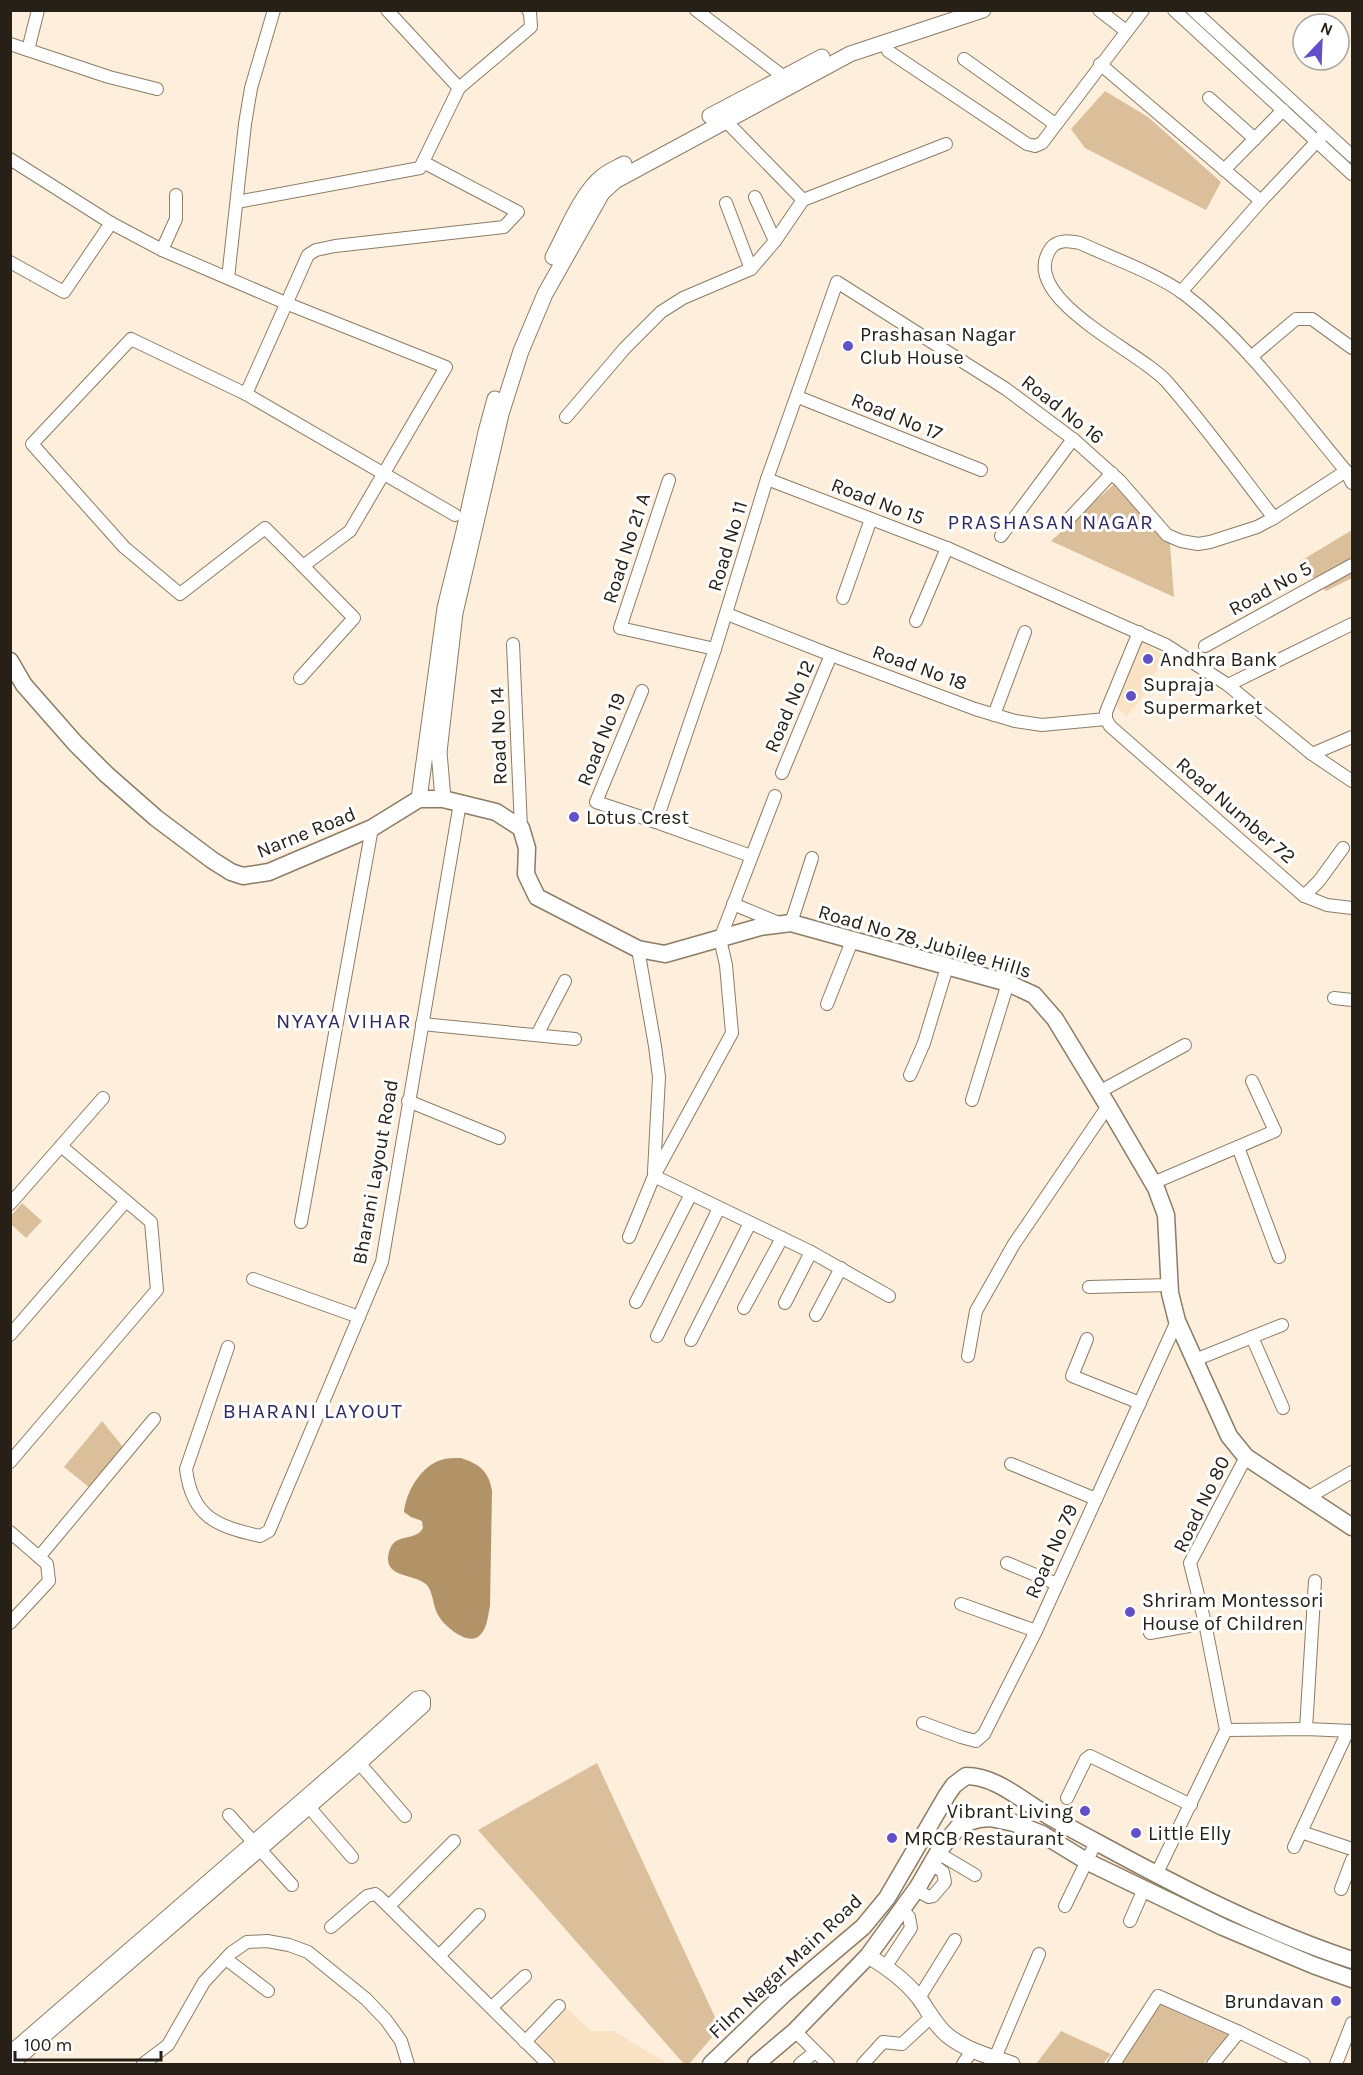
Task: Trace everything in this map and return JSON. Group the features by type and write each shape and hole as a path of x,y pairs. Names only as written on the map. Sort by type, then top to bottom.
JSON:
{"main road":[{"name":"Narne Road","path":"10,661 17,682 106,774 156,818 231,872 243,876 269,872 372,828 419,799"},
{"path":"419,799 443,799 496,812 521,828"},
{"name":"Road No 78, Jubilee Hills","path":"521,828 527,848 526,874 537,897 638,949 665,954 760,927 787,924 1008,983 1034,995 1054,1019 1153,1183 1166,1215 1170,1285 1176,1321 1229,1436 1246,1457 1353,1527"},
{"name":"Film Nagar Main Road","path":"711,2064 784,1994 846,1944 863,1927 887,1898 947,1795 966,1776 985,1779 1096,1842 1235,1913 1278,1933 1353,1960"},
{"path":"756,2064 795,2031 868,1956 961,1824 979,1818 1014,1823 1042,1834 1088,1862 1144,1889 1274,1949 1353,1979"}],"street":[{"path":"28,50 38,10"},
{"path":"228,278 251,88 274,10"},
{"path":"387,10 459,88"},
{"path":"237,202 420,168 459,88 531,27 528,10"},
{"path":"696,10 784,77"},
{"path":"443,799 439,752 455,613 501,414 531,325 545,294 591,210 608,186 784,77 844,46 950,10"},
{"path":"419,799 445,608 501,378 524,316 578,210 599,180 721,116 850,54 983,10"},
{"path":"1099,10 1126,31"},
{"path":"888,51 1032,146 1039,145 1143,10"},
{"path":"1174,10 1353,174"},
{"path":"1193,10 1353,156"},
{"path":"10,44 109,77 157,89"},
{"path":"964,59 1055,124"},
{"path":"1100,64 1261,201"},
{"path":"1209,98 1255,139"},
{"path":"1224,170 1282,110"},
{"path":"721,116 803,200"},
{"path":"1181,292 1261,201 1326,132"},
{"path":"566,417 625,348 661,312 683,298 751,269 775,241 803,200 946,144"},
{"path":"10,159 111,223 162,250 288,304 446,367 350,531 303,566"},
{"path":"246,394 308,255 316,250 335,246 504,227 518,212 423,162"},
{"path":"162,250 176,219 176,195"},
{"path":"755,197 775,241"},
{"path":"726,203 751,269"},
{"path":"10,262 64,292 111,223"},
{"path":"1274,518 1165,380 1079,318 1059,298 1047,280 1044,265 1048,252 1054,244 1066,241 1080,243 1181,292 1251,357 1346,471 1353,483"},
{"name":"Road No 11","path":"656,822 716,649 767,479 837,282"},
{"name":"Road No 16","path":"837,282 1006,389 1073,439 1112,473 1167,535 1181,541 1198,544 1209,542 1257,527 1346,471"},
{"path":"1251,357 1296,319 1305,317 1312,319 1353,348"},
{"path":"300,678 354,618 265,528 180,594 124,547 32,444 131,339 246,394 455,515"},
{"name":"Road No 17","path":"798,397 981,470"},
{"path":"1001,536 1073,439"},
{"path":"1068,520 1112,473"},
{"name":"Road No 15","path":"767,479 948,548 1175,650 1228,685 1312,754 1353,781"},
{"name":"Road No 21 A","path":"669,480 620,628 716,649"},
{"path":"843,598 871,519"},
{"path":"916,621 948,548"},
{"name":"Road No 5","path":"1205,646 1353,565"},
{"name":"Road No 18","path":"727,614 831,655 1015,721 1042,726 1106,719"},
{"path":"1228,685 1353,624"},
{"path":"994,715 1025,632"},
{"path":"1106,719 1106,712 1139,632"},
{"name":"Road No 14","path":"513,644 521,828"},
{"name":"Road No 12","path":"782,773 831,655"},
{"name":"Road No 19","path":"642,691 596,802 656,822"},
{"name":"Road Number 72","path":"1106,719 1110,726 1304,896 1327,905 1353,908"},
{"path":"1312,754 1353,737"},
{"path":"629,1237 654,1176 732,1033 726,964 720,939 775,796"},
{"name":"Bharani Layout Road","path":"228,1347 186,1469 189,1490 197,1507 228,1529 260,1536 269,1531 382,1262 460,803"},
{"path":"656,822 751,856"},
{"path":"301,1222 372,828"},
{"path":"1304,896 1343,848"},
{"path":"733,904 787,924 812,858"},
{"path":"827,1004 852,941"},
{"path":"638,949 655,1046 658,1077 654,1176"},
{"path":"910,1075 924,1042 947,967"},
{"path":"537,1035 565,981"},
{"path":"972,1100 1008,983"},
{"path":"1334,998 1353,1000"},
{"path":"422,1024 575,1039"},
{"path":"968,1356 976,1311 1014,1244 1103,1099 1185,1046"},
{"path":"1153,1183 1275,1131 1252,1081"},
{"path":"10,1204 103,1098"},
{"path":"408,1101 499,1138"},
{"path":"10,1462 157,1290 151,1222 61,1146"},
{"path":"1238,1147 1279,1257"},
{"path":"654,1176 811,1252 889,1296"},
{"path":"636,1302 691,1194"},
{"path":"10,1335 126,1201"},
{"path":"657,1336 719,1208"},
{"path":"691,1340 750,1223"},
{"path":"744,1308 782,1238"},
{"path":"785,1303 811,1252"},
{"path":"816,1315 841,1269"},
{"path":"253,1279 359,1317"},
{"path":"1089,1287 1170,1285"},
{"name":"Road No 79","path":"923,1723 976,1741 984,1734 1036,1631 1176,1321"},
{"path":"1195,1360 1282,1325"},
{"path":"1252,1336 1283,1408"},
{"path":"1087,1339 1072,1376 1140,1403"},
{"path":"39,1557 154,1419"},
{"name":"Road No 80","path":"1226,1730 1205,1623 1190,1563 1246,1457"},
{"path":"1011,1464 1096,1499"},
{"path":"1306,1498 1353,1472"},
{"path":"10,1532 47,1564 49,1581 10,1623"},
{"path":"1007,1563 1057,1584"},
{"path":"1306,1729 1315,1581"},
{"path":"961,1604 1036,1631"},
{"path":"1150,1633 1205,1623"},
{"path":"10,2052 256,1846 309,1807 360,1764 423,1706 424,1700 421,1697 416,1698 256,1846 13,2064"},
{"path":"1157,1873 1226,1730 1350,1731 1294,1847"},
{"path":"1067,1798 1086,1759 1090,1756 1191,1805"},
{"path":"360,1764 405,1816"},
{"path":"309,1807 352,1857"},
{"path":"229,1815 292,1885"},
{"path":"1301,1832 1353,1849"},
{"path":"389,1906 454,1841"},
{"path":"1065,1906 1096,1842"},
{"path":"935,1859 975,1875"},
{"path":"1341,1889 1353,1860"},
{"path":"1130,1921 1144,1889"},
{"path":"331,1927 370,1894 379,1897 548,2064"},
{"path":"886,1966 911,1928 909,1917 902,1909"},
{"path":"439,1956 479,1915"},
{"path":"919,1998 955,1940"},
{"path":"143,2064 168,2045 204,1982 226,1959 247,1942 267,1941 290,1945 308,1952 366,1999 386,2020 401,2041 408,2064"},
{"path":"995,2058 1040,1954"},
{"path":"868,1956 886,1966 919,1998 931,2017 947,2035 973,2049 1012,2064"},
{"path":"226,1959 268,1991"},
{"path":"492,2007 525,1976"},
{"path":"1114,2064 1158,1996 1304,2064"},
{"path":"525,2042 559,2006"},
{"path":"863,2064 883,2042 902,2044 931,2017"},
{"path":"1336,2064 1353,2023"},
{"path":"795,2031 828,2064"},
{"path":"1213,2064 1239,2032"},
{"path":"963,2064 973,2049"},
{"path":"800,2064 815,2052"}],"shaded area":[{"path":"1105,91 1148,117 1221,182 1206,210 1085,148 1071,129"},
{"path":"1122,477 1169,531 1174,597 1051,541"},
{"path":"1352,530 1352,578 1326,591 1299,562"},
{"path":"1142,642 1166,657 1145,688 1147,691 1126,717 1115,704"},
{"path":"22,1203 42,1221 26,1238 11,1224 11,1216"},
{"path":"102,1421 123,1447 90,1488 64,1467"},
{"path":"461,1458 473,1463 486,1473 492,1491 490,1606 484,1630 474,1638 462,1636 445,1624 436,1611 431,1591 427,1585 392,1569 388,1558 393,1543 419,1533 423,1528 422,1521 404,1512 411,1488 421,1474 441,1460"},
{"path":"597,1763 720,2028 689,2064 684,2064 478,1830"},
{"path":"1156,2003 1228,2035 1203,2064 1118,2064"},
{"path":"567,2008 591,2031 614,2031 668,2064 556,2064 536,2042"},
{"path":"1061,2031 1111,2054 1103,2064 1036,2064"}],"place":[{"name":"Prashasan Nagar Club House","path":"848,346"},
{"name":"Andhra Bank","path":"1148,659"},
{"name":"Supraja Supermarket","path":"1131,696"},
{"name":"Lotus Crest","path":"574,817"},
{"name":"Shriram Montessori House of Children","path":"1130,1612"},
{"name":"Vibrant Living","path":"1085,1811"},
{"name":"Little Elly","path":"1136,1833"},
{"name":"MRCB Restaurant","path":"892,1838"},
{"name":"Brundavan","path":"1336,2001"}],"district":[{"name":"PRASHASAN NAGAR","path":"1051,522"},
{"name":"NYAYA VIHAR","path":"344,1021"},
{"name":"BHARANI LAYOUT","path":"313,1411"}]}
